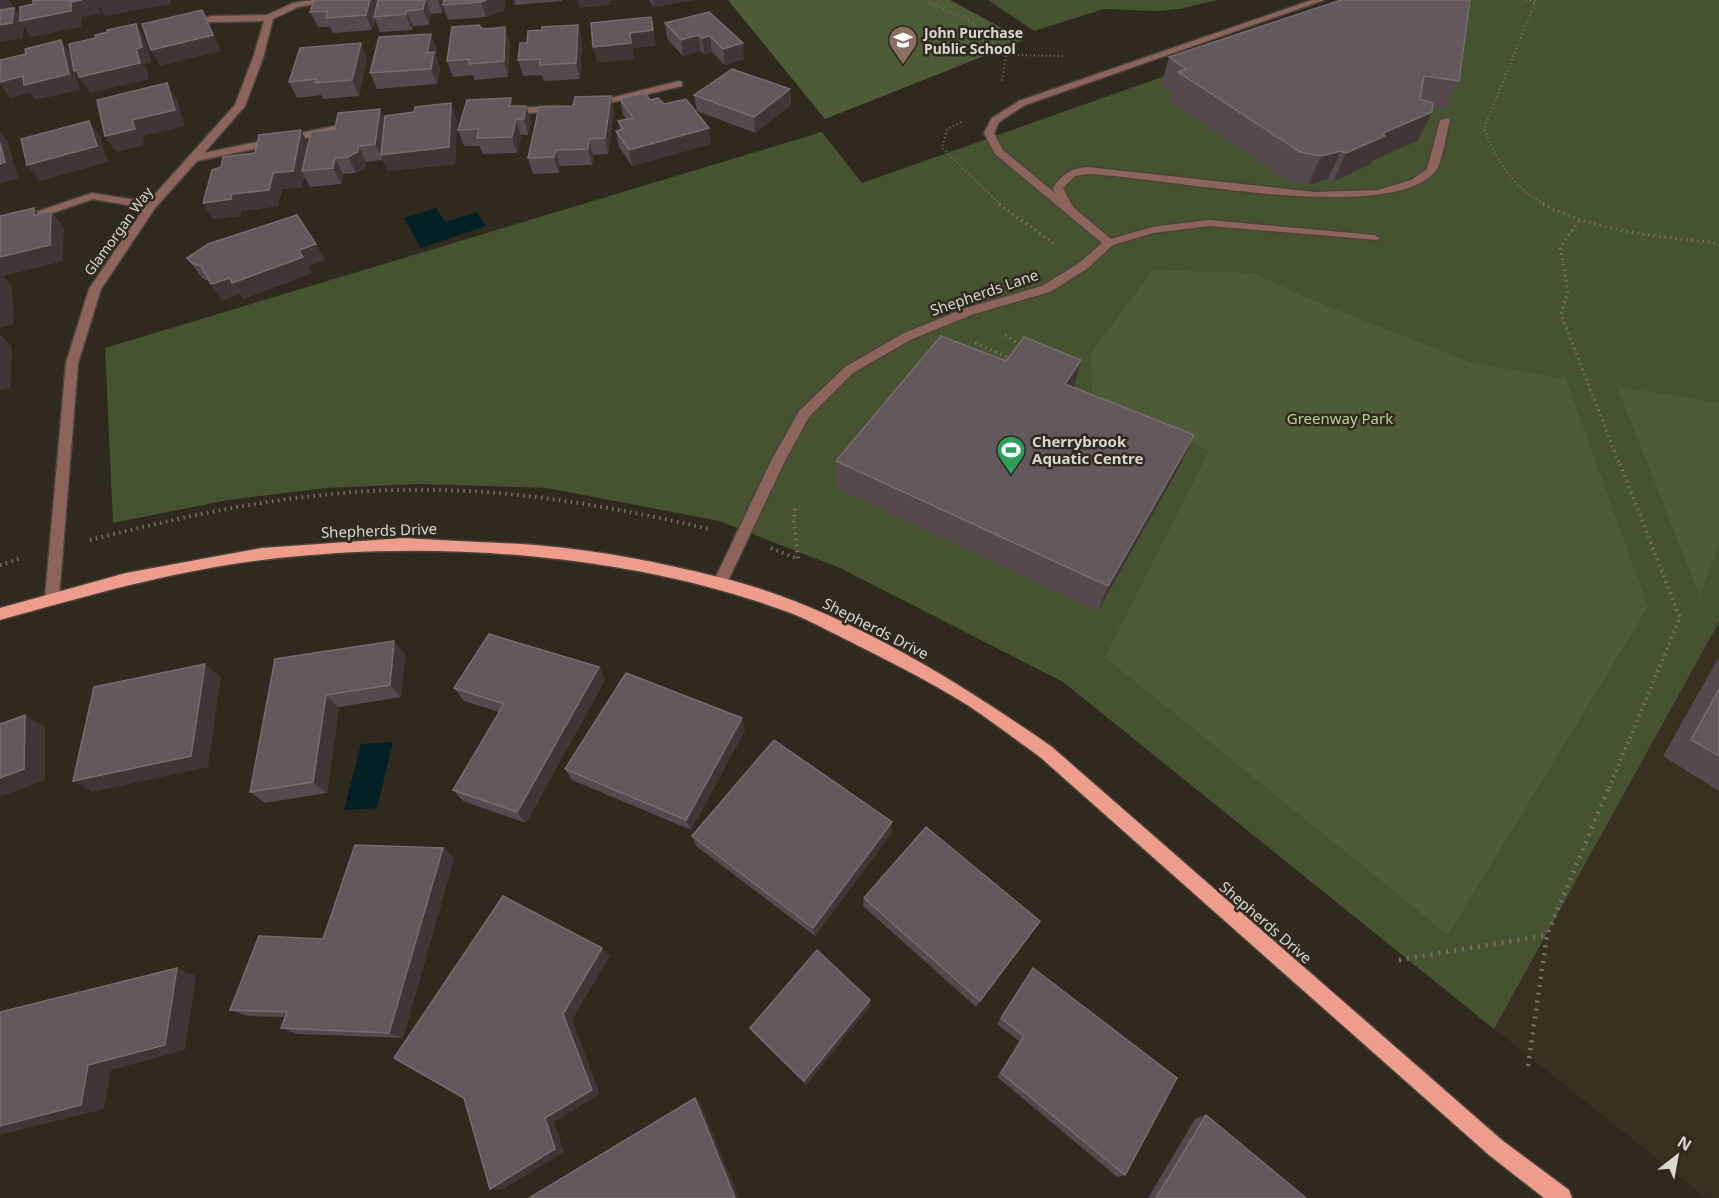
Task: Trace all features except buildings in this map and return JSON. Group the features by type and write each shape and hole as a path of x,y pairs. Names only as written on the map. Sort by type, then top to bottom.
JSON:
{"main road":[{"name":"Shepherds Drive","path":"0,615 52,598 126,579 262,554 404,544 537,551 624,563 720,583 796,608 881,650 974,701 1046,752 1496,1148 1561,1198"}],"street":[{"path":"178,27 212,19 269,18 296,5 330,0"},
{"path":"1109,243 999,152 989,133 995,120 1022,103 1320,0"},
{"name":"Glamorgan Way","path":"52,598 72,363 95,289 151,207 240,106 258,58 269,18"},
{"path":"581,106 679,84"},
{"path":"501,112 570,108"},
{"path":"1068,209 1058,188 1066,176 1079,170 1316,195 1378,193 1416,182 1432,170 1446,120"},
{"path":"195,158 364,123"},
{"path":"0,228 92,196 151,207"},
{"name":"Shepherds Lane","path":"720,583 778,461 804,414 849,370 908,336 970,311 1046,289 1083,266 1109,243 1152,231 1209,223 1374,238"}],"path":[{"path":"1526,0 1535,1 1484,129 1496,158 1530,198 1579,221 1617,232 1719,243"},
{"path":"1528,1066 1547,936 1680,618 1561,314 1568,291 1560,247 1579,221"},
{"path":"995,337 1007,334 1026,348"},
{"path":"984,340 973,343 1015,360 1008,368"},
{"path":"795,504 794,523 798,559"},
{"path":"1399,960 1547,936"}],"shaded area":[{"path":"1719,622 1719,1198 1706,1198 1494,1029"}],"green space":[{"path":"728,0 950,0 1024,40 825,119"},
{"path":"988,0 1217,0 1180,9 1157,11 1104,9 1034,31"},
{"name":"Greenway Park","path":"1380,0 1719,0 1719,622 1494,1029 1063,682 840,568 719,521 547,488 418,484 326,488 228,500 113,523 105,348 822,132 862,183"},
{"path":"1153,270 1253,273 1309,299 1470,362 1566,379 1648,607 1448,935 1105,657 1209,451 1092,392 1091,353"},
{"path":"1617,387 1719,403 1719,543 1700,596"}],"water":[{"path":"436,208 445,222 477,212 486,226 421,248 404,218"},
{"path":"393,742 377,808 344,810 361,744"}],"place":[{"name":"John Purchase Public School","path":"903,66"},
{"name":"Cherrybrook Aquatic Centre","path":"1011,476"}]}
